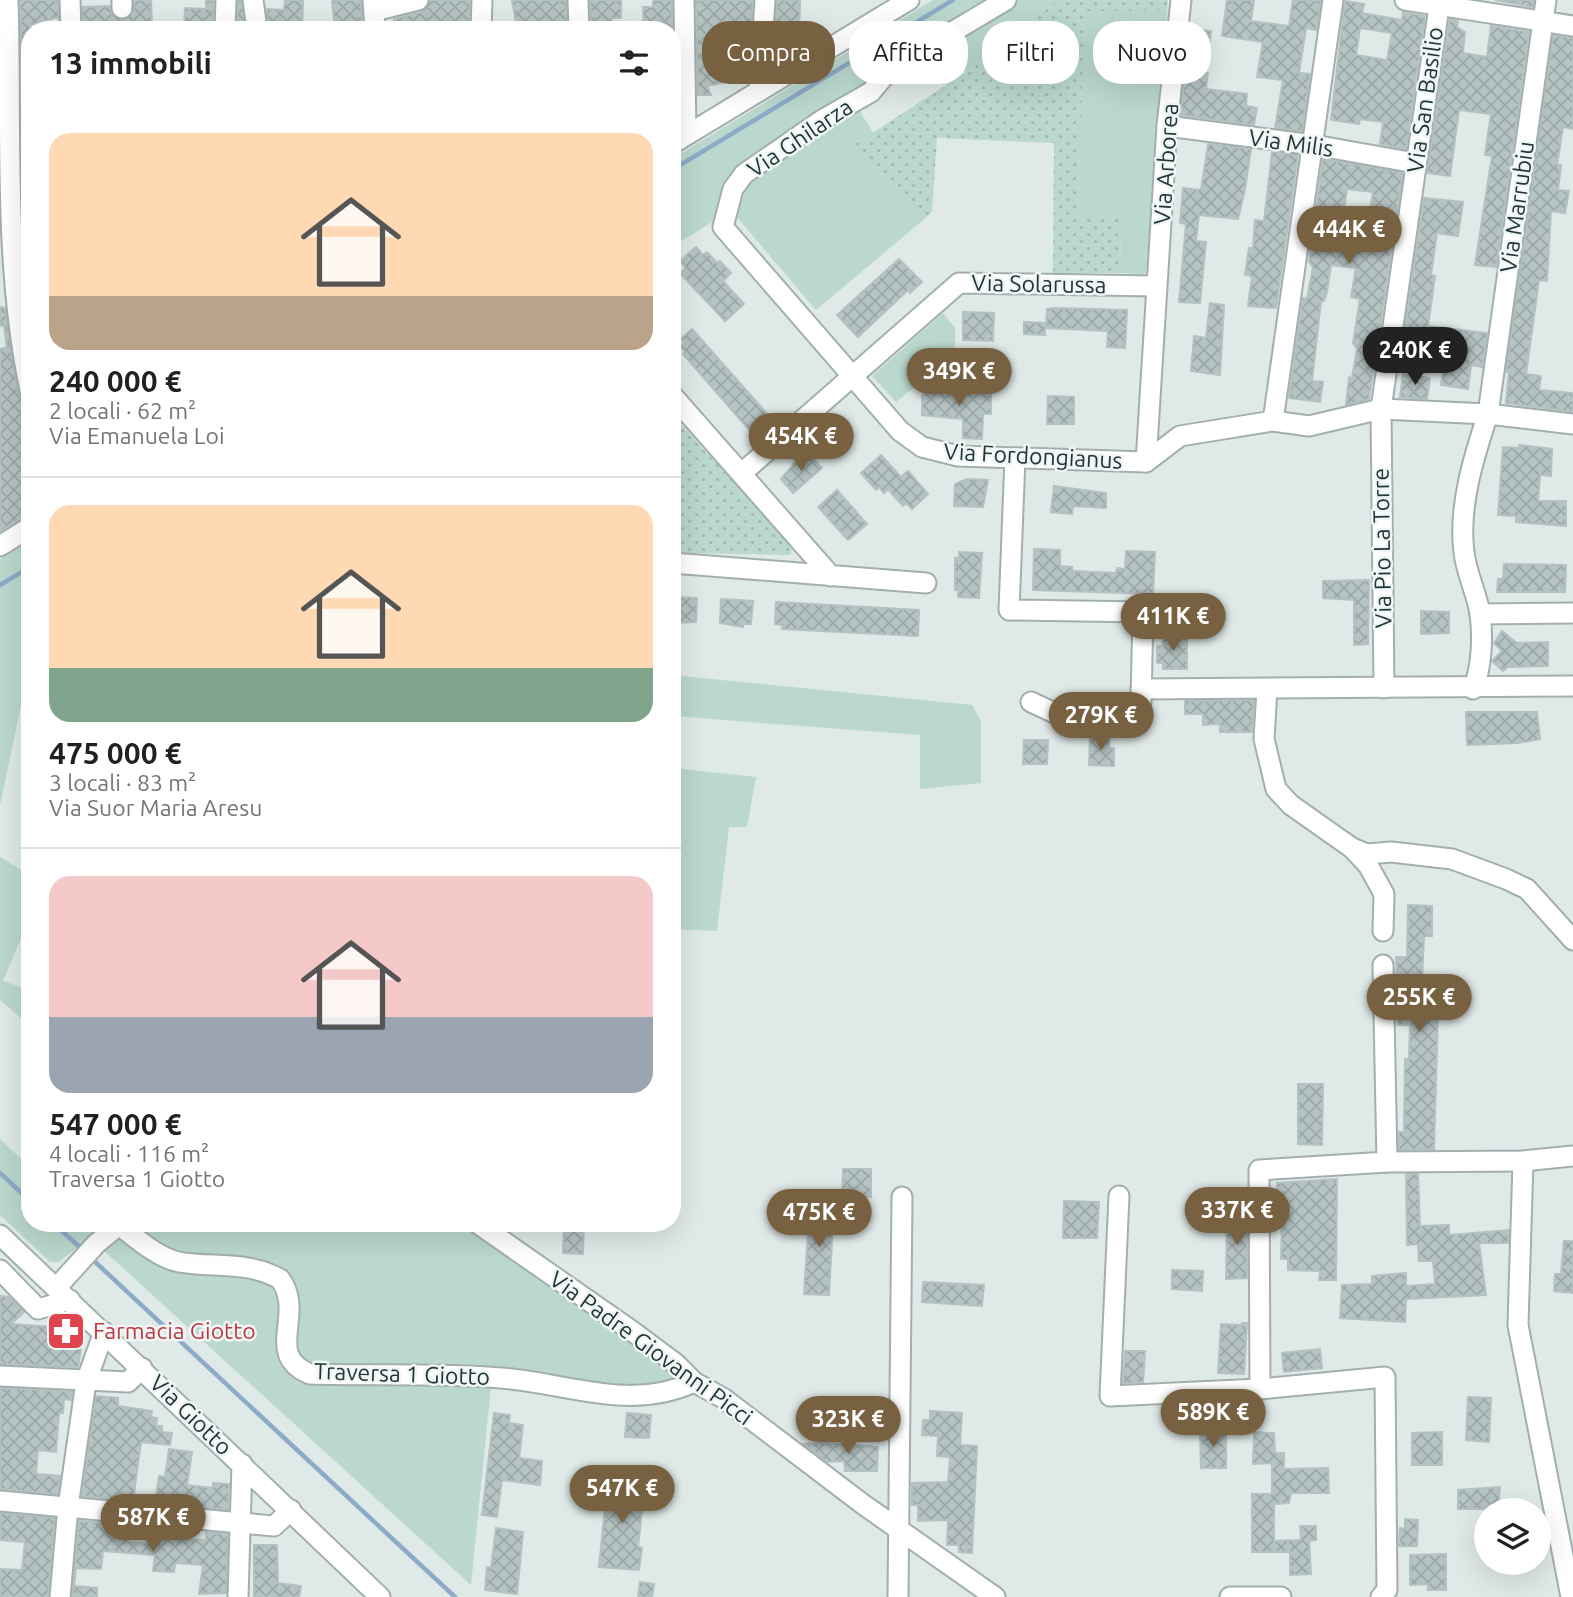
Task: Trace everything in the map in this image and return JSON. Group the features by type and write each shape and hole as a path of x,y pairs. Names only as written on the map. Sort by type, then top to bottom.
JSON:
{"street":[{"path":"8,0 5,219 21,255"},
{"path":"70,0 71,21"},
{"path":"225,21 226,0"},
{"path":"253,0 256,21"},
{"path":"374,14 418,0"},
{"path":"481,21 482,0"},
{"path":"578,0 579,21"},
{"path":"681,84 684,0"},
{"path":"759,91 765,0"},
{"name":"Via Ghilarza","path":"723,227 733,189 744,174 822,120 871,92 890,69 1006,0"},
{"name":"Via Arborea","path":"1146,462 1167,126 1181,0"},
{"path":"1333,0 1272,421 1309,426 1381,409 1488,414 1573,424"},
{"path":"1405,0 1439,3 1573,26"},
{"name":"Via Marrubiu","path":"1473,689 1479,674 1480,614 1463,551 1464,523 1474,456 1488,414 1546,0"},
{"path":"681,139 905,1"},
{"name":"Via San Basilio","path":"1381,409 1439,3"},
{"name":"Via Milis","path":"1167,126 1314,145 1415,163"},
{"name":"Via Fordongianus","path":"723,227 900,431 922,447 958,456 1146,462 1180,436 1272,421"},
{"name":"Via Solarussa","path":"742,473 959,283 1156,286"},
{"path":"21,325 10,342 21,368"},
{"path":"681,408 742,473 831,576"},
{"name":"Via Pio La Torre","path":"1381,409 1384,688"},
{"path":"1015,458 1009,610 1143,612 1141,689 1136,717 1060,716 1031,702"},
{"path":"0,546 21,533"},
{"path":"790,572 804,544"},
{"path":"681,564 926,583"},
{"path":"1480,614 1573,613"},
{"path":"1141,689 1473,689 1573,686"},
{"path":"1266,689 1265,739 1276,789 1291,804 1352,848 1368,865 1384,894 1383,931"},
{"path":"1352,848 1367,854 1391,852 1452,859 1506,879 1527,889 1573,940"},
{"path":"1383,965 1387,1162"},
{"path":"1260,1389 1259,1170 1387,1162 1471,1152 1523,1161 1573,1156"},
{"path":"1523,1161 1518,1325 1571,1597"},
{"path":"1119,1196 1110,1396 1260,1389 1385,1377 1387,1590 1381,1597"},
{"path":"898,1597 902,1197"},
{"name":"Traversa 1 Giotto","path":"63,1293 73,1267 110,1232"},
{"name":"Traversa 1 Giotto","path":"129,1232 177,1262 250,1267 280,1279 291,1299 286,1330 288,1354 299,1369 310,1374 385,1372 503,1378 637,1397 671,1393 694,1382"},
{"name":"Via Padre Giovanni Picci","path":"490,1232 632,1331 675,1363 694,1382 723,1398 995,1597"},
{"name":"Via Giotto","path":"1,1236 380,1597"},
{"path":"0,1270 38,1309 63,1293"},
{"path":"60,1597 68,1507 86,1382 104,1332"},
{"path":"0,1376 128,1382 142,1368"},
{"path":"238,1597 242,1464"},
{"path":"0,1501 274,1526 291,1510"},
{"path":"1230,1597 1281,1597"}],"green space":[{"path":"933,0 1059,0 1032,21 982,21 982,60 968,70 968,21 899,21"},
{"path":"1059,0 1168,0 1167,10 1084,11 1078,219 1121,219 1120,273 1053,273 1054,143 937,138 932,211 922,221 854,145 948,84 968,84 968,70 982,60 982,84 1079,84 1079,21 1032,21"},
{"path":"1084,10 1167,10 1166,21 1093,21 1093,84 1161,84 1146,274 1120,273 1121,219 1078,219"},
{"path":"849,51 849,84 867,84 858,90 860,111 873,133 854,145 922,221 816,310 735,215 722,216 681,241 681,154 795,84 835,84 835,60"},
{"path":"943,313 955,328 955,355 896,402 872,376"},
{"path":"681,424 792,545 791,555 681,553"},
{"path":"21,546 21,706 0,805 0,559"},
{"path":"681,676 972,705 981,721 981,783 920,789 920,735 681,717"},
{"path":"681,769 756,777 747,827 729,827 717,931 681,929"},
{"path":"0,857 21,870 21,938 3,981 21,987 21,1018 0,1000"},
{"path":"0,1139 21,1159 21,1232 96,1232 59,1262 50,1262 0,1215"},
{"path":"143,1232 482,1232 673,1369 674,1376 650,1392 311,1367 294,1353 292,1286 169,1251"},
{"path":"119,1236 279,1285 288,1364 491,1386 471,1585 101,1248"}],"building":[{"path":"20,0 58,0 59,21 58,17 44,21 21,21 21,39"},
{"path":"134,0 151,0 152,21 83,21 82,7 110,6 112,15 123,20 133,13"},
{"path":"206,0 214,0 213,21 184,21 185,8 206,9"},
{"path":"238,0 241,0 245,21 237,21"},
{"path":"285,0 303,0 302,21 266,21 267,9 284,10"},
{"path":"332,0 361,0 362,21 334,21"},
{"path":"430,0 470,0 469,21 394,21 422,12"},
{"path":"512,0 566,0 567,21 516,21"},
{"path":"590,0 621,0 621,18 612,18 612,21 591,21"},
{"path":"653,0 672,0 672,21 644,21 643,7 653,7"},
{"path":"696,0 753,0 752,21 702,21 702,84 717,84 707,86 711,95 698,95"},
{"path":"777,0 800,0 799,21 776,21"},
{"path":"1227,0 1254,0 1251,21 1289,26 1293,0 1321,0 1316,30 1306,28 1299,73 1310,74 1302,131 1275,128 1283,80 1257,77 1263,42 1222,36"},
{"path":"1495,0 1534,0 1533,7"},
{"path":"1345,1 1364,4 1362,13 1402,20 1403,12 1425,16 1406,149 1380,144 1383,122 1360,119 1359,124 1331,120","holes":["1360,28 1392,33 1387,60 1356,55"]},
{"path":"1450,19 1458,21 1457,27 1465,32 1463,53 1487,57 1491,26 1529,32 1496,267 1475,265 1492,156 1485,155 1491,114 1459,110 1450,176 1427,173"},
{"path":"1553,35 1573,38 1573,129 1563,127 1557,165 1561,165 1558,190 1569,191 1565,213 1551,211 1547,281 1539,280 1526,374 1541,376 1539,390 1573,393 1573,412 1506,403 1509,372 1506,372"},
{"path":"1184,84 1207,84 1206,89 1247,94 1246,106 1257,108 1254,125 1180,115"},
{"path":"1208,144 1251,149 1245,189 1238,219 1199,215 1196,241 1206,242 1200,303 1179,302 1186,224 1180,223 1183,188 1201,190"},
{"path":"1272,152 1298,155 1276,308 1248,306 1252,276 1245,275 1249,248 1253,248 1255,220 1264,221"},
{"path":"1323,159 1403,173 1369,399 1346,405 1349,377 1352,378 1357,349 1353,343 1360,299 1351,297 1356,268 1331,265 1327,292 1324,301 1321,301 1312,381 1323,382 1320,402 1289,398 1303,298 1307,299 1313,267 1309,262","holes":["1347,189 1373,192 1366,236 1341,231"]},
{"path":"1424,198 1463,202 1458,236 1437,233 1431,275 1435,276 1428,326 1487,333 1482,367 1471,365 1468,389 1441,385 1448,342 1420,337 1417,358 1401,356"},
{"path":"696,247 703,255 707,252 717,263 720,261 731,273 723,281 744,304 725,321 681,274 686,268 681,260"},
{"path":"899,259 922,282 910,293 908,290 858,337 837,315"},
{"path":"1210,303 1224,305 1220,375 1191,371 1194,336 1206,338"},
{"path":"0,307 5,308 21,398 21,519 0,531 0,349 7,347 4,325 0,326"},
{"path":"1047,309 1127,310 1125,348 1107,347 1108,331 1046,328"},
{"path":"963,312 994,313 993,341 963,340"},
{"path":"1024,322 1045,323 1045,335 1024,334"},
{"path":"692,329 770,417 751,432 683,354 685,352 681,345 684,343 681,339"},
{"path":"1403,374 1430,378 1427,399 1400,397"},
{"path":"929,389 991,392 991,414 983,414 982,439 963,438 963,419 922,415 922,396"},
{"path":"1048,396 1074,397 1074,424 1047,424"},
{"path":"835,423 852,442 840,453 822,434"},
{"path":"1519,445 1552,449 1551,476 1540,475 1538,501 1566,501 1566,526 1516,522 1516,516 1498,515 1503,447 1519,448"},
{"path":"809,454 822,468 793,493 781,479 799,457 802,460"},
{"path":"881,455 901,477 908,471 928,494 912,509 906,503 903,506 888,489 884,493 879,487 876,490 861,473"},
{"path":"967,479 988,480 983,507 954,506 955,484"},
{"path":"1054,486 1106,493 1106,508 1073,506 1072,514 1051,512"},
{"path":"837,490 867,524 848,540 818,507"},
{"path":"1034,549 1060,550 1060,566 1072,567 1072,571 1116,573 1117,568 1125,569 1126,551 1155,552 1153,594 1033,590"},
{"path":"959,552 982,553 979,598 958,597 958,590 955,590 955,558 959,558"},
{"path":"1504,564 1566,565 1565,592 1497,592 1498,579 1503,579"},
{"path":"1369,580 1368,644 1354,645 1354,600 1323,598 1323,581"},
{"path":"681,597 697,598 696,622 681,623"},
{"path":"721,599 753,601 751,624 743,624 743,627 720,623"},
{"path":"776,602 919,610 918,636 782,629 783,625 775,624"},
{"path":"1421,611 1449,612 1449,633 1421,634"},
{"path":"1502,631 1517,643 1548,642 1548,666 1507,667 1503,671 1492,661 1502,651 1494,643"},
{"path":"1170,635 1187,635 1187,669 1163,669 1163,663 1157,663 1157,646 1163,646 1163,637 1170,638"},
{"path":"1254,700 1252,732 1220,732 1220,724 1203,725 1203,714 1185,714 1185,701"},
{"path":"1466,712 1537,712 1540,739 1518,743 1467,745"},
{"path":"1090,736 1109,736 1109,748 1114,748 1114,766 1089,765"},
{"path":"1024,740 1048,740 1047,764 1023,764"},
{"path":"1408,905 1432,906 1432,936 1424,936 1422,979 1439,979 1434,1149 1399,1150 1399,1132 1404,1132 1405,1059 1409,1059 1410,1025 1398,1025 1396,957 1407,957"},
{"path":"1298,1084 1323,1084 1322,1145 1298,1144"},
{"path":"843,1169 871,1169 871,1197 842,1196"},
{"path":"1406,1174 1418,1174 1420,1226 1449,1225 1449,1235 1509,1230 1508,1243 1479,1243 1486,1295 1406,1299 1405,1322 1340,1318 1342,1285 1372,1284 1372,1276 1406,1273 1406,1286 1435,1284 1433,1261 1419,1261 1418,1244 1407,1245"},
{"path":"1337,1179 1336,1280 1319,1280 1320,1271 1288,1270 1288,1259 1281,1259 1282,1214 1276,1214 1277,1183"},
{"path":"1064,1201 1099,1202 1097,1238 1063,1238"},
{"path":"810,1202 834,1204 829,1295 804,1294"},
{"path":"1227,1215 1247,1217 1247,1278 1226,1279"},
{"path":"564,1232 584,1232 583,1254 563,1253"},
{"path":"1564,1241 1573,1241 1573,1293 1554,1291 1555,1274 1561,1274"},
{"path":"1172,1270 1203,1271 1202,1291 1172,1289"},
{"path":"923,1282 984,1285 982,1306 922,1302"},
{"path":"0,1296 9,1297 24,1312 11,1324 54,1327 55,1317 60,1316 83,1336 78,1367 0,1364"},
{"path":"1247,1323 1244,1374 1218,1373 1221,1324"},
{"path":"1320,1349 1322,1368 1284,1372 1282,1353"},
{"path":"1125,1351 1145,1351 1143,1382 1123,1383"},
{"path":"0,1388 72,1392 71,1400 64,1399 63,1413 59,1413 56,1452 38,1450 36,1474 60,1476 58,1494 0,1489"},
{"path":"96,1396 118,1398 118,1406 152,1411 151,1417 157,1418 156,1426 162,1426 162,1432 172,1433 170,1445 141,1442 133,1501 82,1496"},
{"path":"1468,1397 1491,1398 1489,1442 1466,1440"},
{"path":"930,1411 962,1413 960,1445 977,1446 972,1553 959,1552 959,1545 947,1545 948,1520 918,1521 918,1505 912,1505 912,1483 948,1482 950,1457 937,1456 938,1436 922,1435 923,1420 930,1420"},
{"path":"494,1413 510,1415 509,1423 523,1425 519,1458 542,1461 540,1485 502,1480 497,1517 482,1515"},
{"path":"627,1413 651,1415 649,1438 625,1437"},
{"path":"1200,1429 1218,1429 1218,1433 1226,1433 1226,1468 1201,1468"},
{"path":"1254,1432 1274,1433 1275,1453 1284,1453 1284,1469 1328,1468 1329,1493 1291,1493 1289,1503 1274,1504 1274,1541 1301,1540 1300,1526 1316,1526 1316,1540 1309,1541 1311,1574 1290,1575 1290,1552 1252,1552 1252,1494 1272,1494 1272,1463 1253,1464"},
{"path":"1442,1432 1442,1465 1412,1465 1412,1433"},
{"path":"804,1444 878,1447 877,1471 845,1471 844,1461 827,1462"},
{"path":"169,1449 192,1452 187,1485 213,1488 213,1483 229,1484 228,1510 155,1503 159,1476 165,1477"},
{"path":"608,1477 645,1482 638,1547 642,1548 639,1570 599,1567"},
{"path":"1500,1487 1499,1498 1474,1498 1474,1509 1458,1509 1458,1490"},
{"path":"0,1513 55,1518 48,1597 0,1597 0,1569 22,1570 25,1542 1,1540"},
{"path":"1405,1519 1418,1520 1417,1546 1399,1546 1400,1528 1405,1529"},
{"path":"79,1521 130,1525 128,1542 148,1544 149,1537 206,1540 206,1532 228,1534 226,1593 199,1594 203,1565 175,1563 174,1572 153,1571 155,1555 103,1551 101,1569 76,1568 74,1586 97,1588 97,1597 72,1597"},
{"path":"496,1528 523,1532 517,1594 485,1590"},
{"path":"254,1545 277,1545 278,1583 301,1586 299,1597 254,1597"},
{"path":"1446,1554 1446,1590 1428,1590 1428,1584 1410,1585 1410,1555"},
{"path":"640,1582 654,1584 652,1597 638,1597"}],"waterway":[{"path":"681,165 953,0"},
{"path":"0,585 21,572"},
{"path":"0,1173 21,1193"},
{"path":"63,1232 83,1250"},
{"path":"92,1259 455,1597"}],"place":[{"name":"Farmacia Giotto","path":"66,1331"}]}
